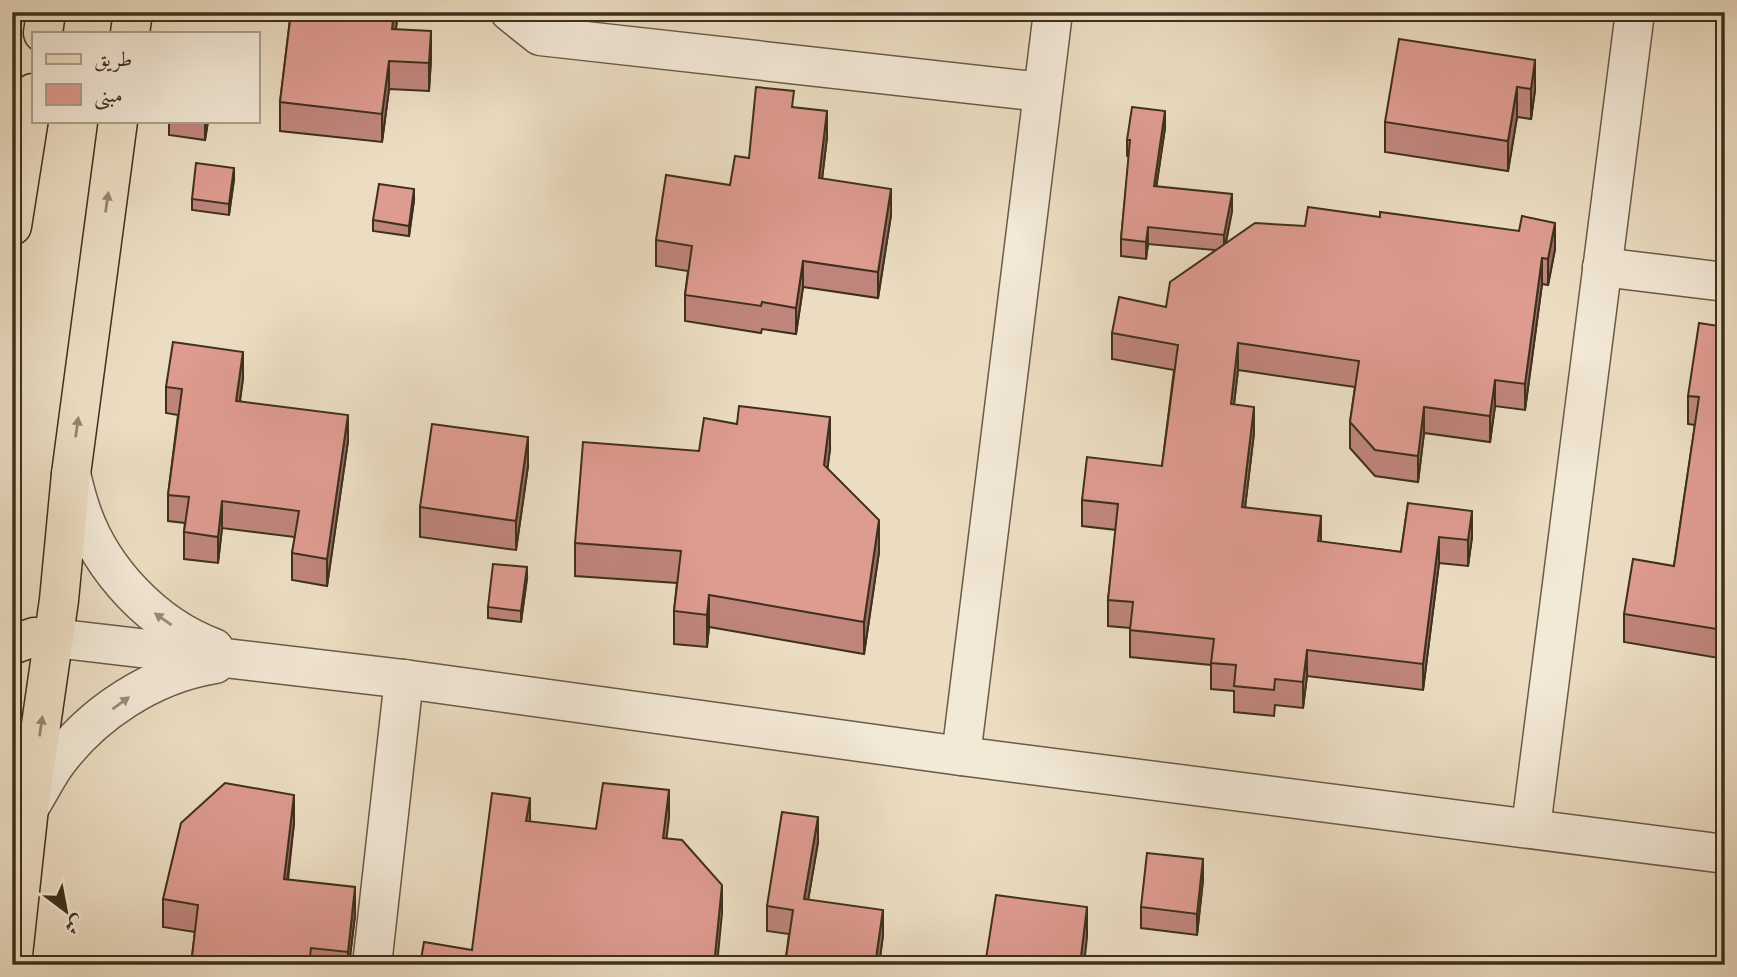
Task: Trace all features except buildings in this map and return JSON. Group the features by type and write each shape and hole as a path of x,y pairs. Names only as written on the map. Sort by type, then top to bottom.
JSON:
{"main road":[{"path":"43,32 46,12"},
{"path":"130,32 133,12"},
{"path":"12,226 17,168 32,98"},
{"path":"12,964 29,808 60,600 71,474 118,122"},
{"path":"12,645 34,638 54,638"}],"street":[{"path":"510,12 540,36 1042,92"},
{"path":"961,756 1052,12"},
{"path":"1531,827 1635,12"},
{"path":"1602,267 1725,282"},
{"path":"71,474 81,512 98,548 121,581 157,615 199,642 245,659"},
{"path":"54,638 404,679 961,756 1725,854"},
{"path":"29,808 55,766 87,729 127,698 158,681 192,668 245,659"},
{"path":"372,965 404,679"}]}
